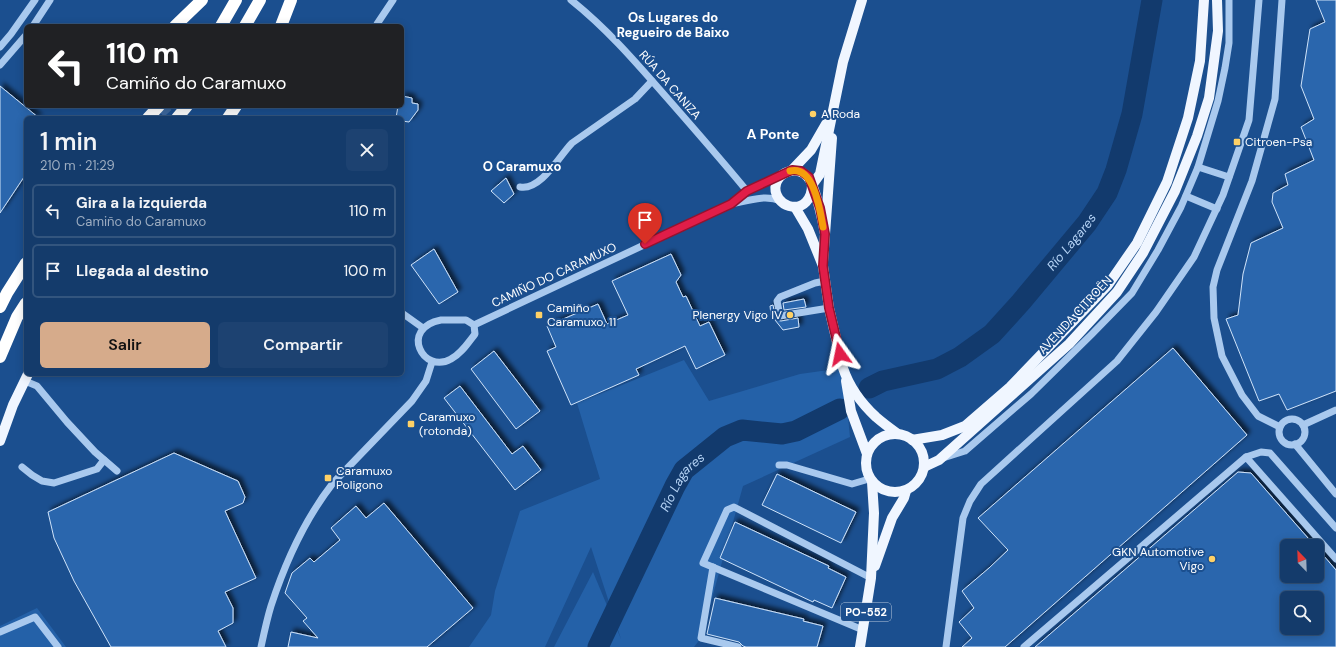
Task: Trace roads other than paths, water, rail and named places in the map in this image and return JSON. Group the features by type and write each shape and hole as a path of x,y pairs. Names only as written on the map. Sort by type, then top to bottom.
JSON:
{"highway":[{"path":"177,24 202,0"},
{"path":"222,24 236,0"},
{"path":"246,24 260,0"},
{"path":"282,24 291,0"},
{"path":"150,116 157,108"},
{"path":"179,116 185,108"},
{"path":"0,307 24,266"},
{"path":"0,357 17,317 24,306"}],"main road":[{"path":"831,115 812,150 778,180 776,187 777,195 781,202 787,206 795,207 803,205 809,200 812,193 812,185 820,174 843,62 862,0"},
{"path":"912,440 942,435 966,426 1010,387 1108,285 1136,243 1167,182 1188,118 1200,61 1204,0"},
{"name":"AVENIDA CITROËN","path":"924,467 939,460 1069,344 1117,292 1144,253 1175,191 1197,136 1209,98 1218,31 1218,0"},
{"path":"831,115 833,126 823,266 829,308 842,368 846,377 862,402 876,417 898,434"},
{"path":"787,172 801,171 809,177 820,208 825,234"},
{"path":"795,207 808,229 823,266"},
{"path":"846,377 851,411 867,454"},
{"path":"0,441 13,405 26,378"},
{"path":"870,480 879,488 887,492 897,493 915,485 921,477 924,467 923,457 919,447 906,436 898,434 888,435 879,438 872,445 867,454 865,462 866,471 870,480 874,513 871,578"},
{"path":"871,578 892,518 904,498 906,490"},
{"name":"PO-552","path":"860,647 871,578"}],"street":[{"path":"0,47 35,0"},
{"path":"36,24 50,0"},
{"path":"377,24 393,0"},
{"name":"RÚA DA CANIZA","path":"571,0 604,28 747,191"},
{"path":"939,460 965,451 1030,394 1132,293 1158,250 1186,196 1198,167 1218,101 1225,68 1229,43 1229,0"},
{"path":"946,647 963,518 970,501 981,484 1117,361 1156,312 1194,257 1229,177 1249,120 1259,0"},
{"path":"1280,427 1258,416 1242,395 1222,356 1214,318 1213,287 1217,270 1252,181 1275,99 1282,0"},
{"path":"0,65 24,39"},
{"path":"520,187 525,188 531,186 540,180 551,170 564,151 572,143 635,99 652,81"},
{"path":"1198,167 1229,177"},
{"name":"CAMIÑO DO CARAMUXO","path":"474,325 731,204 747,191 787,172"},
{"path":"1186,196 1216,209"},
{"name":"CAMIÑO DO CARAMUXO","path":"731,204 762,198 775,199 781,202"},
{"path":"825,281 815,283 787,294 780,297 777,301 780,316 829,308"},
{"path":"404,314 423,328"},
{"path":"441,320 466,320 474,325 475,334 465,348 451,359 442,362 432,362 425,357 418,341 419,334 430,322 441,320"},
{"path":"261,647 271,606 279,583 313,513 333,483 412,401 426,381 432,362"},
{"path":"26,378 37,386 67,422 104,460 117,471"},
{"path":"1303,424 1336,410"},
{"path":"1290,419 1298,420 1303,424 1305,435 1301,441 1295,444 1288,444 1283,440 1280,434 1280,427 1285,422 1290,419"},
{"path":"1295,444 1336,494"},
{"path":"1024,647 1246,457 1261,452 1270,453 1336,528"},
{"path":"1246,457 1336,559"},
{"path":"22,467 42,481 54,483 97,469 104,460"},
{"path":"779,465 787,465 852,484 870,480"},
{"path":"863,630 703,563 727,510 734,507 871,578"},
{"path":"713,567 701,638 738,647"},
{"path":"0,632 34,617 58,647"}],"waterway":[{"name":"Río Lagares","path":"869,388 883,381 937,369 960,357 992,334 1021,302 1087,223 1107,193 1116,170 1132,114 1152,0"},
{"name":"Río Lagares","path":"598,647 684,470 725,437 742,430 782,434 796,431 840,409"}],"tunnel":[{"path":"163,108 170,116"}],"place":[{"name":"A Roda","path":"813,114"},
{"name":"Citroen-Psa","path":"1237,142"},
{"name":"Camiño Caramuxo, 11","path":"539,315"},
{"name":"Plenergy Vigo IV","path":"790,315"},
{"name":"Caramuxo (rotonda)","path":"411,424"},
{"name":"Caramuxo Poligono","path":"328,478"},
{"name":"GKN Automotive Vigo","path":"1212,559"}],"district":[{"name":"Os Lugares do Regueiro de Baixo","path":"673,24"},
{"name":"A Ponte","path":"773,134"},
{"name":"O Caramuxo","path":"522,166"}]}
